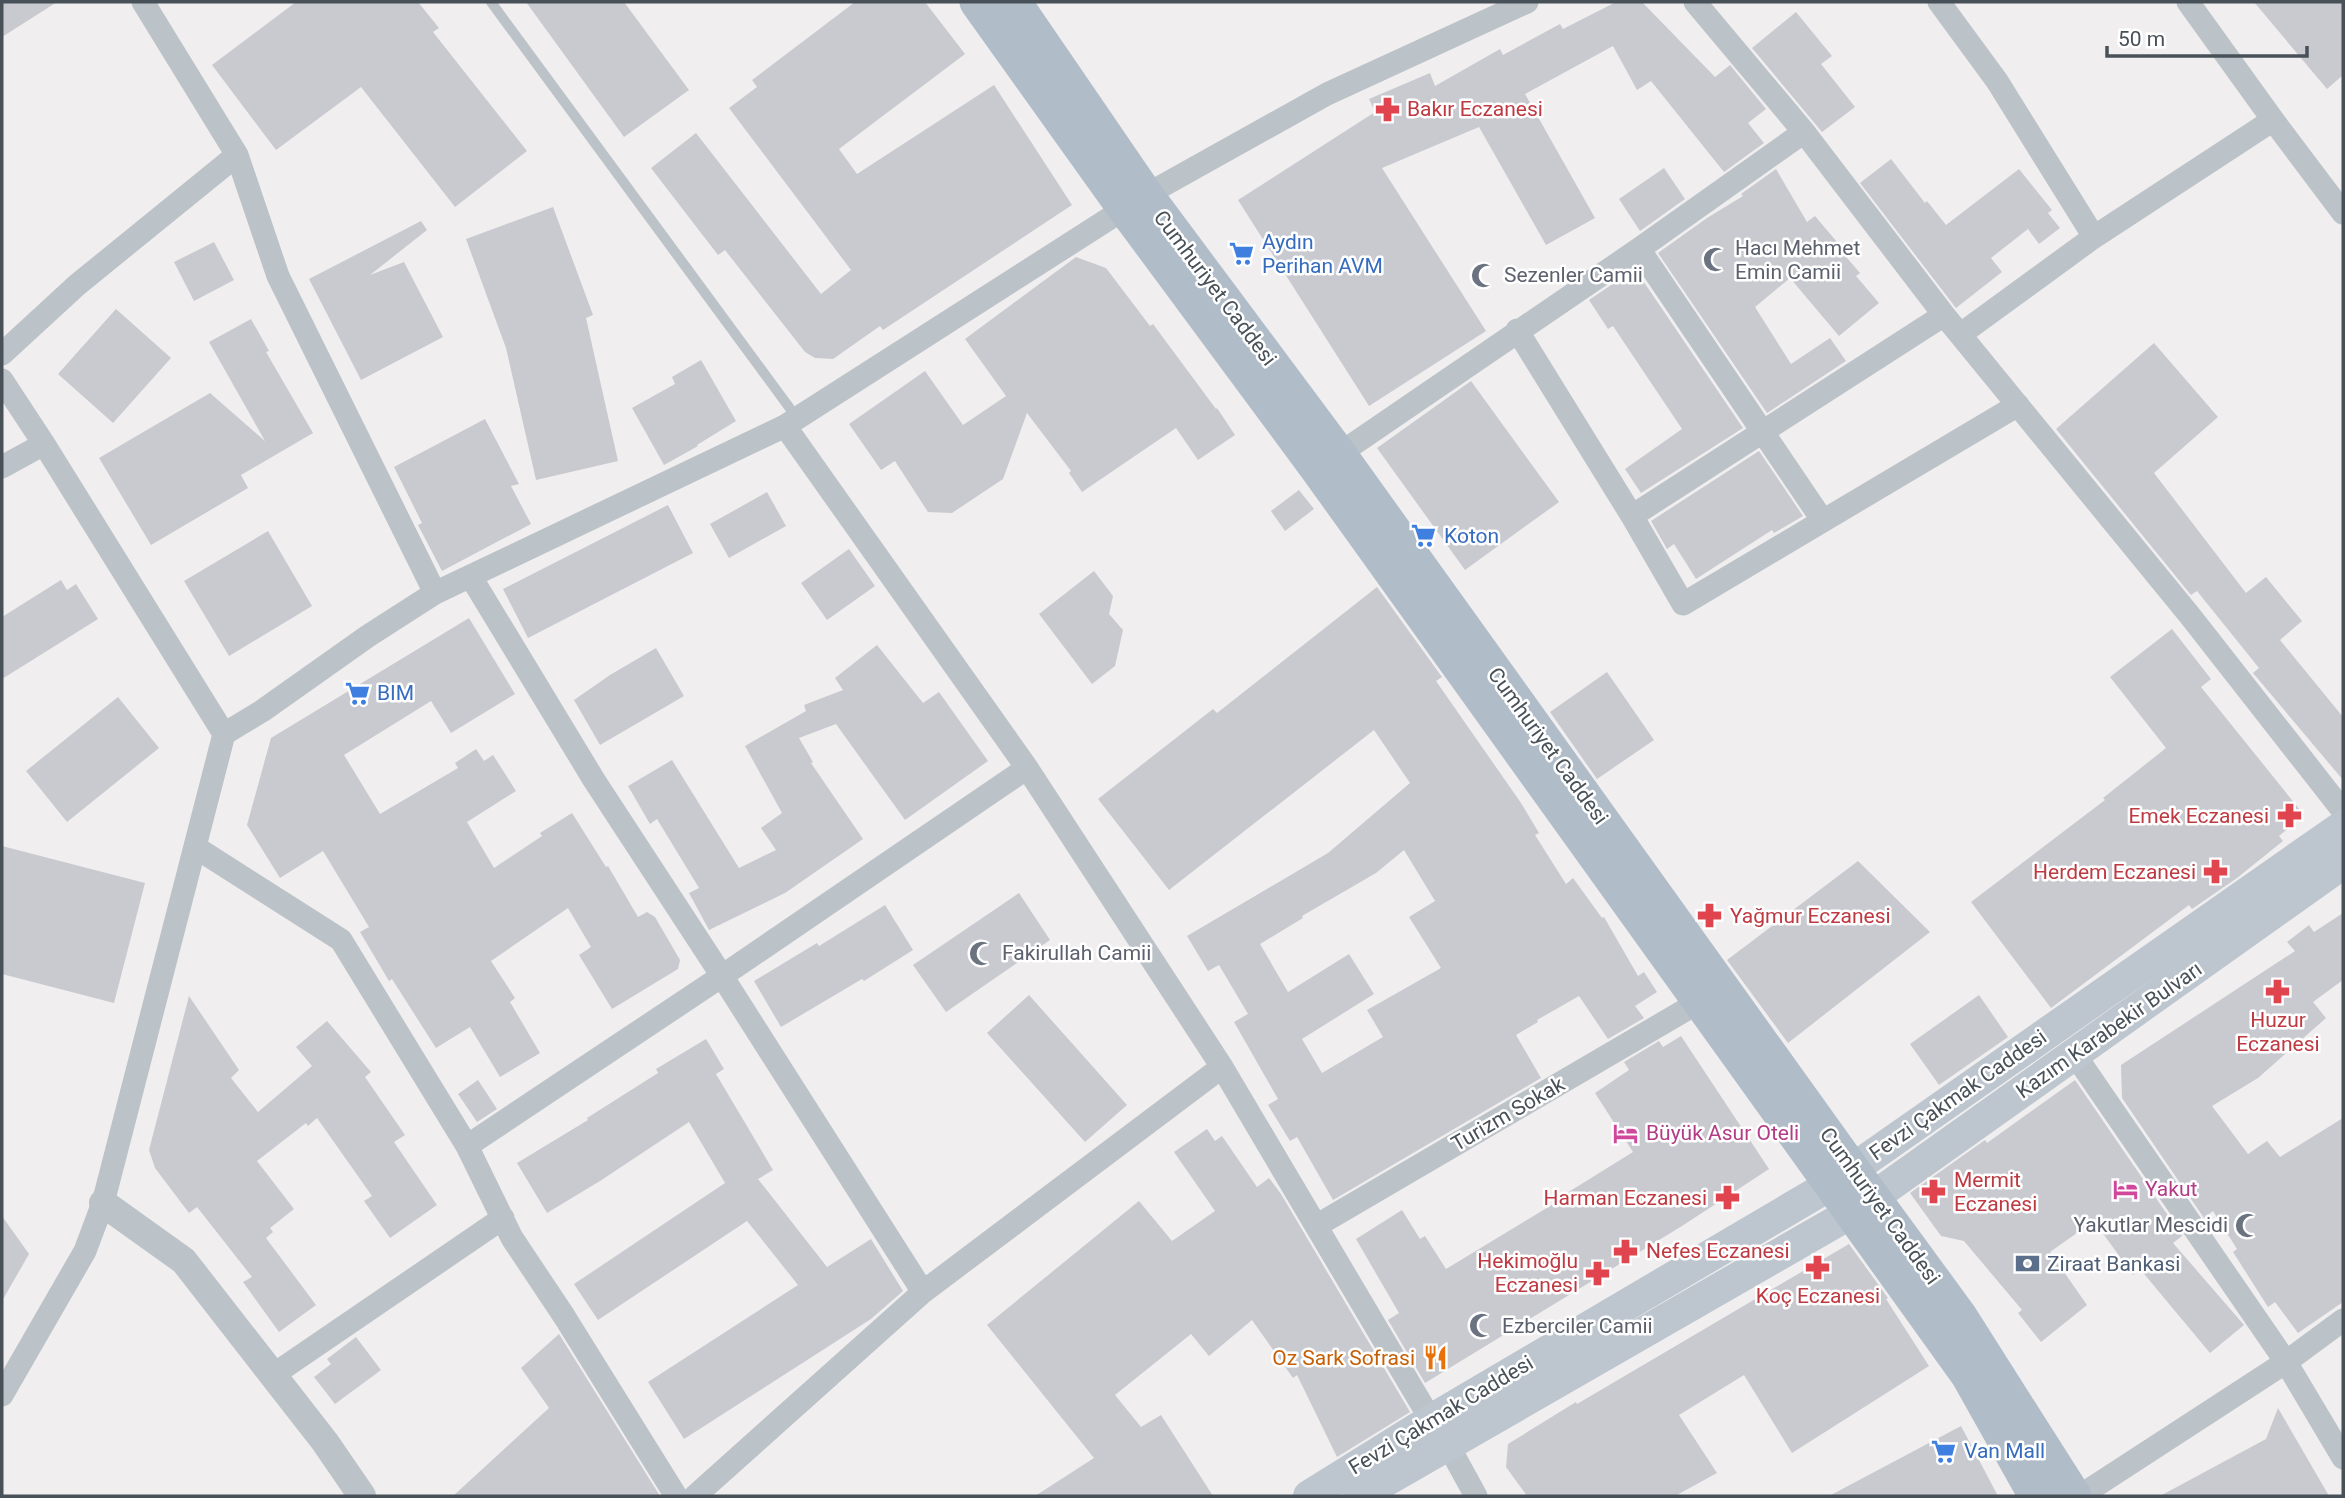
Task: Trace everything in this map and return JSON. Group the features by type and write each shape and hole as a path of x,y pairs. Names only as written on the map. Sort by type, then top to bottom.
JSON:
{"main road":[{"name":"Cumhuriyet Caddesi","path":"977,2 1339,454 1841,1177 1862,1205 1959,1315 2074,1496"},
{"name":"Cumhuriyet Caddesi","path":"1014,2 1135,202 1317,467 1699,1002 1841,1177"},
{"name":"Fevzi Çakmak Caddesi","path":"1359,1496 1439,1433 1841,1177 2343,826"},
{"name":"Kazım Karabekir Bulvarı","path":"1862,1205 2343,863"},
{"name":"Cumhuriyet Caddesi","path":"1862,1205 1968,1375 2036,1496"},
{"name":"Fevzi Çakmak Caddesi","path":"1309,1496 1439,1433 1862,1205"}],"street":[{"path":"143,2 237,155 278,276 435,593"},
{"path":"2,1395 85,1251 103,1203 223,734 262,711 368,635 435,593 791,422 1135,202 1327,94 1527,2"},
{"path":"1695,2 1804,132 1944,315 2199,627 2343,811"},
{"path":"1939,2 1997,81 2094,237"},
{"path":"2188,2 2343,212"},
{"path":"1961,334 2094,237 2273,120"},
{"path":"1339,454 1639,249 1804,132"},
{"path":"2,354 77,285 237,155"},
{"path":"1639,249 1823,521"},
{"path":"1632,516 1944,315"},
{"path":"1517,330 1683,604 2018,405"},
{"path":"2,380 223,734"},
{"path":"791,422 1027,768 1222,1067 1476,1496"},
{"path":"2,467 44,444"},
{"path":"471,577 594,780 923,1292"},
{"path":"467,1146 1027,768"},
{"path":"195,847 341,940 467,1146 512,1238 676,1496"},
{"name":"Turizm Sokak","path":"1316,1226 1699,1002"},
{"path":"2075,1055 2286,1362 2343,1458"},
{"path":"695,1496 923,1292 1222,1067"},
{"path":"103,1203 184,1261 325,1442 362,1496"},
{"path":"272,1375 503,1218"},
{"path":"2080,1496 2286,1362 2343,1320"}],"lane":[{"path":"491,2 791,422"}],"building":[{"path":"2,2 57,2 2,37"},
{"path":"296,2 418,2 439,28 433,32 527,151 455,207 361,87 276,150 212,65"},
{"path":"526,2 624,2 689,90 624,137"},
{"path":"855,2 925,2 965,54 839,149 857,174 994,85 1072,205 883,330 880,326 833,359 815,358 805,352 725,250 718,255 651,168 696,133 821,294 851,270 729,108 757,87 752,80"},
{"path":"1616,2 1642,2 1715,77 1730,65 1766,109 1748,123 1764,143 1724,172 1651,81 1637,90 1613,46 1525,94 1595,218 1546,245 1479,127 1382,168 1486,331 1369,406 1238,200 1375,112 1369,99 1430,73 1435,86 1500,49 1503,55 1560,24 1563,29"},
{"path":"2254,2 2343,2 2343,75 2327,89"},
{"path":"1796,12 1832,56 1821,64 1855,107 1822,132 1752,48"},
{"path":"1891,159 1946,225 2019,169 2052,210 2048,213 2060,228 2039,244 2028,229 1991,258 2002,272 1956,308 1860,183"},
{"path":"1664,168 1685,199 1640,231 1619,199"},
{"path":"1776,169 1807,222 1815,216 1860,273 1856,276 1879,303 1839,336 1790,278 1755,307 1791,364 1830,338 1846,361 1767,413 1658,253 1743,196 1741,194"},
{"path":"553,207 593,315 586,318 618,461 536,480 506,348 466,239"},
{"path":"421,221 427,230 370,275 404,262 443,337 361,380 309,279"},
{"path":"214,242 234,280 194,301 174,262"},
{"path":"1076,257 1106,268 1150,326 1153,324 1235,435 1198,460 1176,428 1082,492 1069,473 1071,471 1027,413 1003,479 952,513 928,512 895,461 881,470 849,424 925,371 963,425 1006,396 965,339"},
{"path":"1635,269 1743,428 1641,493 1625,469 1682,429 1613,326 1608,329 1589,300"},
{"path":"116,309 171,358 113,423 58,374"},
{"path":"251,319 269,351 266,352 313,433 241,475 248,488 151,545 99,458 210,393 265,441 209,342"},
{"path":"2154,343 2218,417 2154,473 2246,593 2266,577 2302,621 2280,640 2343,717 2343,780 2253,673 2259,668 2197,591 2191,595 2056,429"},
{"path":"701,360 736,421 664,465 632,408 675,384 672,377"},
{"path":"1471,381 1559,502 1465,570 1377,448"},
{"path":"485,419 519,484 511,486 531,524 442,571 418,525 422,523 394,467"},
{"path":"1759,451 1803,516 1774,533 1772,530 1696,579 1674,544 1667,549 1651,521"},
{"path":"1299,490 1314,509 1285,531 1271,511"},
{"path":"767,492 786,526 729,558 710,524"},
{"path":"668,505 693,553 528,638 503,589"},
{"path":"268,531 312,606 229,656 184,581"},
{"path":"849,549 875,586 827,620 801,583"},
{"path":"1094,571 1113,596 1109,614 1123,630 1115,666 1092,684 1039,614"},
{"path":"61,580 67,590 76,584 98,619 2,679 2,617"},
{"path":"1377,587 1442,677 1436,681 1521,803 1539,833 1535,835 1566,884 1573,878 1602,918 1604,917 1638,976 1644,972 1657,992 1635,1006 1644,1018 1608,1039 1579,996 1537,1020 1538,1022 1516,1035 1541,1078 1333,1200 1297,1137 1290,1141 1268,1105 1278,1099 1234,1022 1248,1014 1219,965 1208,971 1187,936 1328,853 1410,783 1374,730 1169,890 1098,799 1213,709 1217,713","holes":["1404,850 1435,901 1409,917 1441,968 1367,1010 1383,1037 1322,1073 1302,1039 1374,994 1349,954 1288,992 1260,944 1376,873"]},
{"path":"469,618 515,694 451,733 431,701 344,755 380,814 458,768 455,763 476,749 484,761 493,755 516,791 467,822 494,868 572,813 638,917 647,912 655,917 680,960 678,969 612,1009 579,955 591,947 568,908 491,961 515,998 510,1002 540,1053 500,1077 470,1027 436,1048 392,979 389,981 360,932 369,927 323,851 280,878 247,825 271,738"},
{"path":"2172,629 2211,679 2201,687 2304,815 2279,836 2283,841 2237,878 2192,909 2189,905 2051,1008 1971,902 2105,800 2103,798 2166,748 2110,677"},
{"path":"877,645 923,703 939,692 988,761 905,820 836,724 799,738 813,762 811,763 863,839 785,893 709,930 689,893 699,888 657,819 650,824 628,786 672,760 739,868 776,850 761,828 782,813 745,746 806,711 804,705 843,690 835,678"},
{"path":"656,648 684,696 600,745 574,700"},
{"path":"1607,672 1654,740 1597,779 1550,712"},
{"path":"118,697 159,748 67,822 26,771"},
{"path":"2,846 145,883 114,1003 2,974"},
{"path":"1858,861 1930,932 1788,1043 1727,960"},
{"name":"Fakirullah Camii","path":"1019,893 1050,940 946,1012 913,965"},
{"path":"885,905 913,950 781,1027 754,981 817,943 819,946"},
{"path":"2343,913 2343,980 2313,1002 2326,1018 2258,1078 2212,1106 2248,1154 2267,1141 2280,1157 2343,1118 2343,1302 2298,1333 2275,1302 2268,1307 2233,1252 2237,1249 2213,1211 2204,1218 2122,1098 2121,1065 2295,951 2287,942 2309,925 2314,932"},
{"path":"1029,995 1127,1105 1085,1142 987,1033"},
{"path":"1979,995 2008,1037 1939,1085 1910,1044"},
{"path":"189,996 239,1070 231,1078 258,1112 312,1066 296,1047 327,1021 371,1072 365,1077 405,1135 394,1142 437,1205 390,1238 364,1201 372,1196 317,1118 308,1126 306,1123 257,1161 294,1209 270,1228 273,1232 266,1238 316,1305 279,1332 243,1282 252,1277 197,1207 189,1213 155,1168 149,1150"},
{"path":"1681,1036 1769,1169 1682,1226 1425,1383 1388,1320 1399,1313 1356,1239 1402,1210 1420,1239 1425,1236 1446,1269 1555,1203 1554,1201 1633,1152 1595,1093 1629,1070 1624,1062 1659,1041 1663,1047"},
{"path":"706,1039 724,1069 716,1074 773,1170 758,1179 827,1267 871,1239 903,1291 871,1319 684,1439 648,1382 798,1285 747,1221 598,1320 574,1284 725,1183 689,1122 547,1213 517,1163 588,1120 587,1118 658,1073 656,1069"},
{"path":"478,1080 497,1109 477,1122 458,1094"},
{"path":"2075,1080 2182,1236 2173,1243 2244,1325 2210,1353 2140,1269 2133,1275 2094,1221 2050,1252 2087,1305 2041,1342 2018,1313 2022,1310 1964,1241 1941,1236 1910,1193 1985,1140 1987,1143"},
{"path":"1207,1129 1215,1141 1222,1136 1257,1187 1269,1178 1281,1194 1410,1412 1337,1457 1297,1375 1293,1378 1252,1320 1209,1356 1191,1334 1115,1395 1141,1427 1161,1415 1213,1496 1035,1496 1094,1458 987,1325 1139,1201 1172,1241 1215,1211 1174,1152"},
{"path":"2,1216 29,1254 2,1301"},
{"path":"1849,1244 1888,1298 1886,1299 1929,1366 1792,1453 1744,1375 1679,1415 1717,1473 1675,1496 1527,1496 1506,1467 1508,1444"},
{"path":"559,1334 660,1496 453,1496 549,1408 521,1368"},
{"path":"356,1337 381,1370 335,1404 314,1377 331,1364 327,1359"},
{"path":"2278,1408 2329,1496 2160,1496 2266,1439"},
{"name":"Van Mall","path":"1961,1426 1998,1496 1829,1496"}],"place":[{"name":"Bakır Eczanesi","path":"1387,109"},
{"name":"Aydın Perihan AVM","path":"1242,254"},
{"name":"Hacı Mehmet Emin Camii","path":"1715,260"},
{"name":"Sezenler Camii","path":"1484,275"},
{"name":"Koton","path":"1424,536"},
{"name":"BIM","path":"357,693"},
{"name":"Emek Eczanesi","path":"2289,816"},
{"name":"Herdem Eczanesi","path":"2216,872"},
{"name":"Yağmur Eczanesi","path":"1710,916"},
{"name":"Fakirullah Camii","path":"982,953"},
{"name":"Huzur Eczanesi","path":"2278,991"},
{"name":"Büyük Asur Oteli","path":"1626,1133"},
{"name":"Yakut","path":"2125,1189"},
{"name":"Mermit Eczanesi","path":"1934,1192"},
{"name":"Harman Eczanesi","path":"1727,1198"},
{"name":"Yakutlar Mescidi","path":"2248,1225"},
{"name":"Nefes Eczanesi","path":"1626,1251"},
{"name":"Ziraat Bankasi","path":"2027,1264"},
{"name":"Koç Eczanesi","path":"1818,1267"},
{"name":"Hekimoğlu Eczanesi","path":"1598,1273"},
{"name":"Ezberciler Camii","path":"1482,1326"},
{"name":"Oz Sark Sofrasi","path":"1435,1358"},
{"name":"Van Mall","path":"1944,1451"}]}
